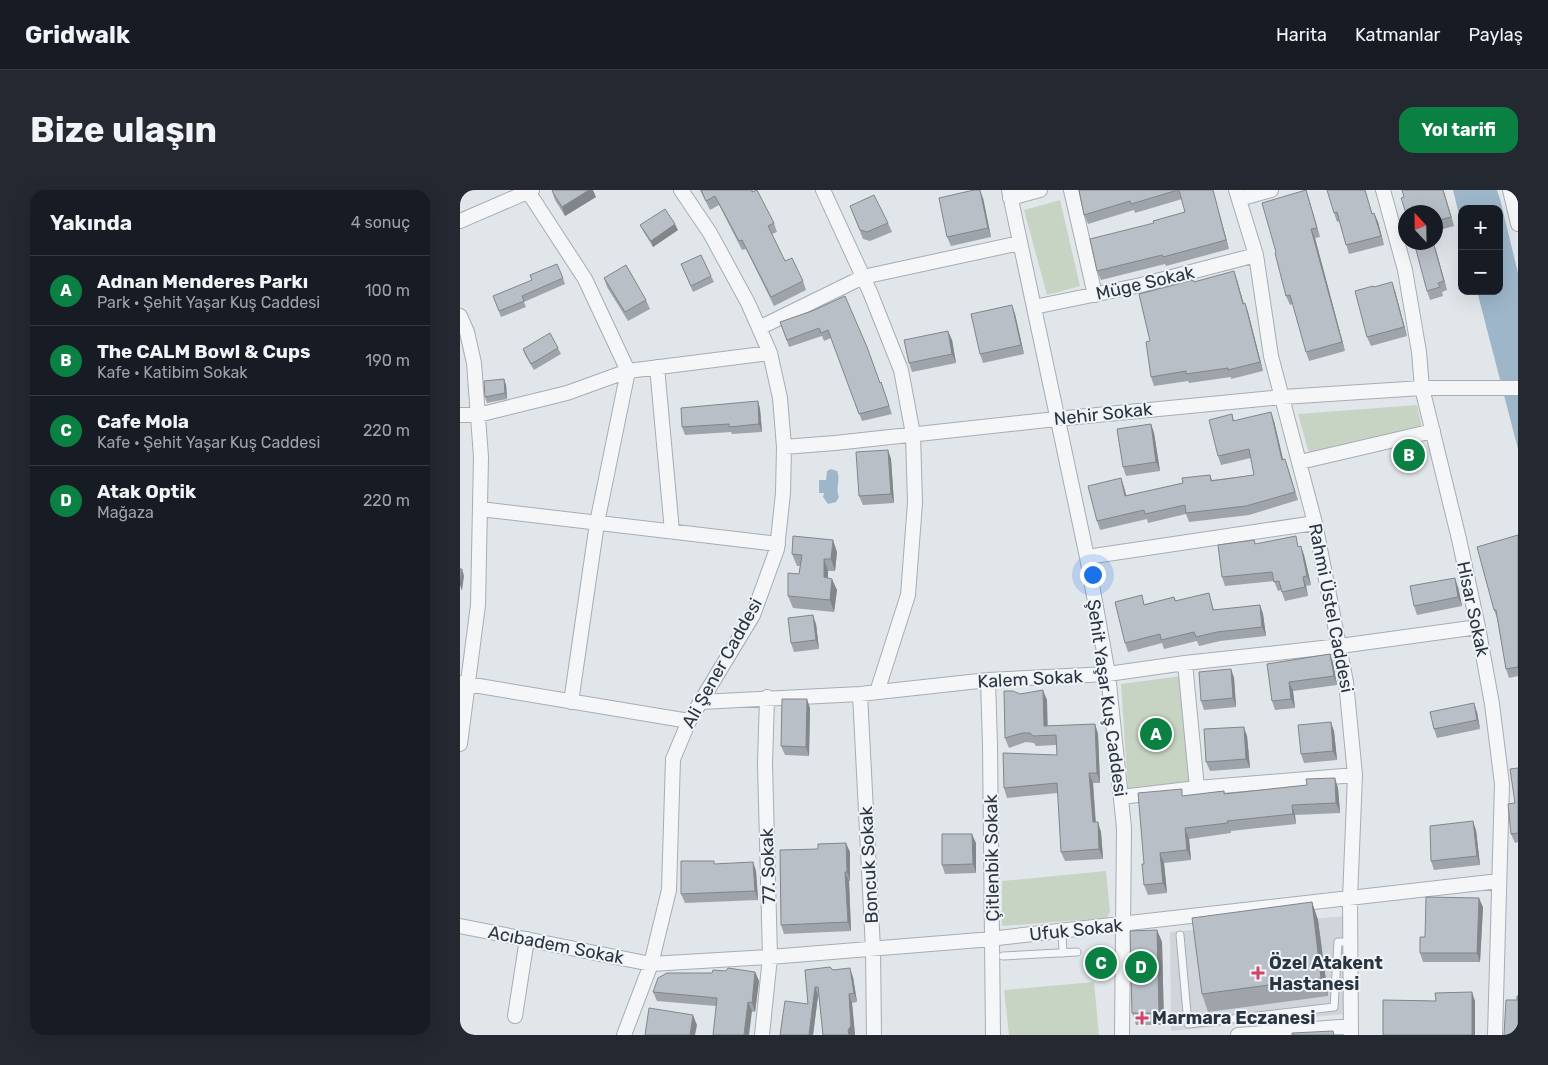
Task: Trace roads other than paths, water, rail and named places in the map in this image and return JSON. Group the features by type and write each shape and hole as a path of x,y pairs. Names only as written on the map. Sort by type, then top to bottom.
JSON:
{"street":[{"name":"Ali Şener Caddesi","path":"624,1035 651,964 669,890 673,759 689,721 753,615 778,549 783,493 784,447 780,398 770,353 748,303 714,242 681,190"},
{"path":"823,190 863,277 900,370 913,434 915,504 908,595 877,692"},
{"path":"1010,194 1040,190"},
{"path":"1071,190 1095,295"},
{"path":"1238,195 1271,190"},
{"name":"Hisar Sokak","path":"1383,190 1405,270 1419,352 1422,388 1459,539 1492,704 1502,784 1495,1035"},
{"path":"1510,190 1518,224"},
{"path":"460,221 529,191 585,280 628,370 597,523 571,702"},
{"name":"Şehit Yaşar Kuş Caddesi","path":"1010,194 1086,557 1108,674 1124,828 1122,1035"},
{"name":"Rahmi Üstel Caddesi","path":"1238,195 1256,255 1272,356 1315,523 1346,682 1356,775 1350,899 1351,1030"},
{"path":"759,328 863,277 1020,243"},
{"name":"Müge Sokak","path":"1034,308 1141,285 1256,255"},
{"path":"460,316 467,332 474,363 481,457 478,604 464,684 460,744"},
{"path":"460,415 478,415 567,393 628,370 770,353"},
{"path":"657,367 672,532"},
{"name":"Nehir Sokak","path":"784,447 1056,418 1283,397 1422,388 1518,388"},
{"path":"1300,462 1433,431"},
{"path":"480,509 778,544"},
{"path":"1086,557 1315,523"},
{"name":"Kalem Sokak","path":"701,702 860,694 988,680 1108,674 1478,627"},
{"path":"1185,663 1197,788"},
{"name":"Çitlenbik Sokak","path":"988,680 993,1035"},
{"path":"464,684 689,721"},
{"name":"Boncuk Sokak","path":"860,694 873,949 874,1035"},
{"name":"77. Sokak","path":"762,1035 770,957 765,764 767,698"},
{"path":"1121,796 1356,775"},
{"name":"Ufuk Sokak","path":"651,964 770,957 992,939 1499,881"},
{"name":"Acıbadem Sokak","path":"460,926 651,964"},
{"path":"515,1016 527,939"},
{"path":"1238,1035 1351,1030"}],"lane":[{"path":"1062,931 1063,953"},
{"path":"1180,935 1188,1024 1334,1007 1338,942 1350,942"},
{"path":"1003,956 1077,952"}],"water":[{"path":"1453,190 1497,190 1501,205 1458,205 1458,211"},
{"path":"1503,211 1518,273 1518,449 1478,295 1503,295"},
{"path":"831,469 837,471 838,474 839,497 836,502 828,504 823,497 824,493 819,493 819,480 826,480 827,471"}],"place":[{"name":"The CALM Bowl & Cups","path":"1409,455"},
{"name":"Adnan Menderes Parkı","path":"1156,734"},
{"name":"Cafe Mola","path":"1101,963"},
{"name":"Atak Optik","path":"1141,967"},
{"name":"Özel Atakent Hastanesi","path":"1258,973"},
{"name":"Marmara Eczanesi","path":"1142,1018"}]}
